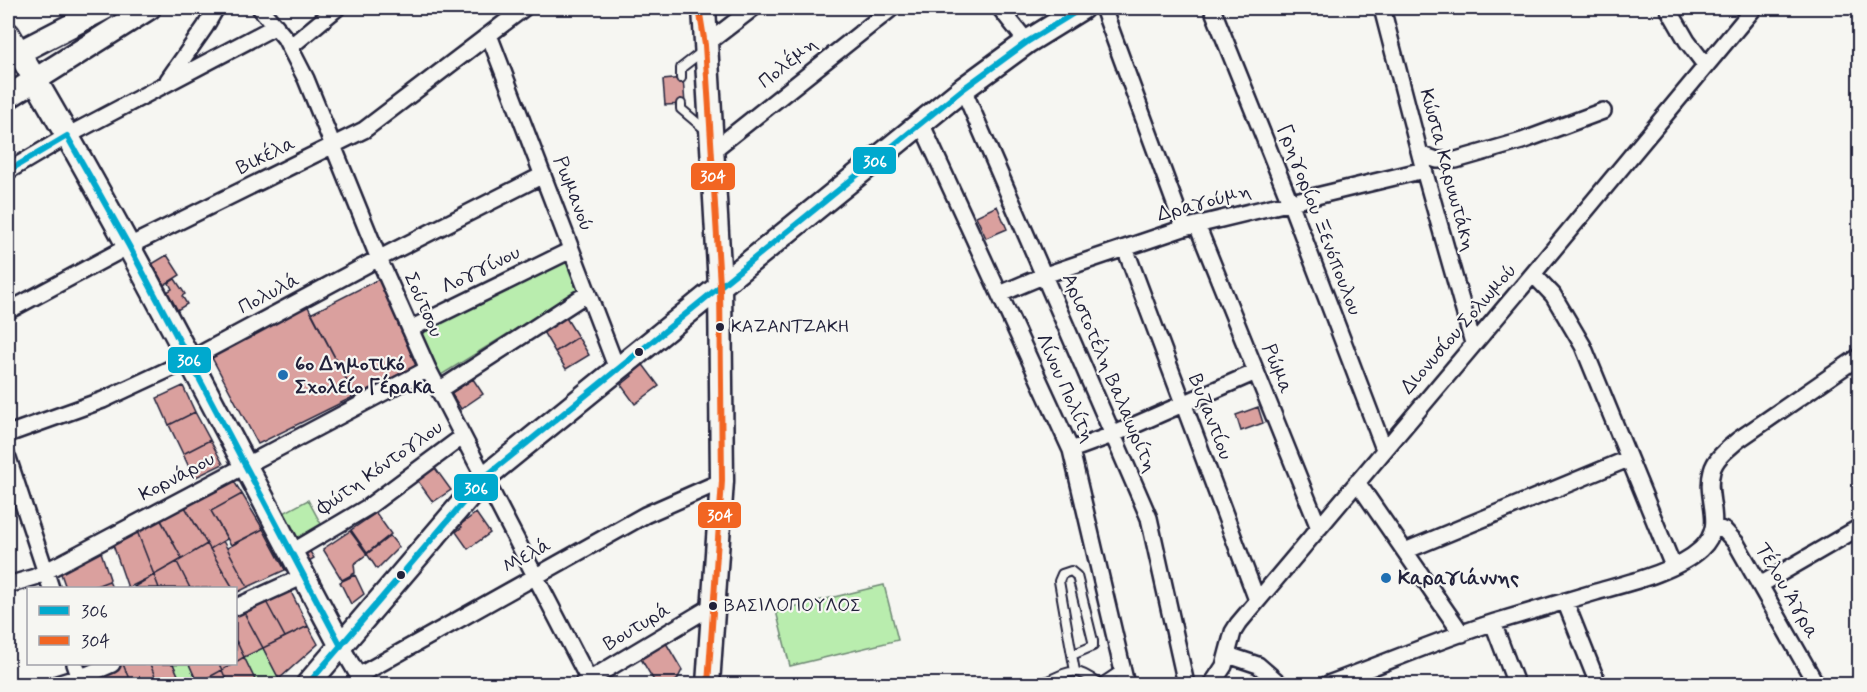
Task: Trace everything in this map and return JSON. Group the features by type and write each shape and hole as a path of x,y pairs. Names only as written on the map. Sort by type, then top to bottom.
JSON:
{"street":[{"path":"105,8 11,48 35,79 129,246 360,680"},
{"path":"8,97 149,8"},
{"path":"165,83 186,56 216,8"},
{"name":"Σούτσου","path":"260,8 290,47 306,79 379,259 428,369 535,575 585,682"},
{"path":"290,47 337,8"},
{"name":"Βικέλα","path":"8,312 129,246 369,127 524,8"},
{"path":"699,8 705,47"},
{"path":"704,8 720,285 722,481 708,684"},
{"path":"705,47 753,8"},
{"name":"Πολέμη","path":"711,143 892,8"},
{"path":"1000,8 1027,42"},
{"path":"308,684 485,477 963,89 1027,42 1082,8"},
{"name":"Ρώμα","path":"1103,8 1191,226 1256,372 1319,528"},
{"name":"Γρηγορίου Ξενόπουλου","path":"1212,8 1290,202 1384,449"},
{"name":"Κώστα Καρυωτάκη","path":"1382,8 1473,343"},
{"path":"1668,8 1686,41 1706,66"},
{"name":"Διονυσίου Σολωμού","path":"1212,684 1224,666 1233,632 1257,600 1754,8"},
{"path":"8,171 67,136 276,26"},
{"name":"Ρωμανού","path":"489,35 617,369"},
{"name":"Αριστοτέλη Βαλαωρίτη","path":"963,89 1149,518 1186,684"},
{"path":"1420,154 1437,160 1456,160 1522,141 1603,111"},
{"name":"Λίνου Πολίτη","path":"921,123 1071,450 1124,677"},
{"name":"Δραγούμη","path":"1000,294 1045,276 1191,226 1425,170"},
{"name":"Πολυλά","path":"8,434 103,400 189,360 543,175"},
{"name":"Βυζαντίου","path":"1125,248 1257,600"},
{"name":"Λογγίνου","path":"410,329 571,250"},
{"path":"1533,274 1553,295 1577,334 1673,566"},
{"path":"439,390 588,293"},
{"path":"1328,684 1493,623 1638,580 1673,566 1700,550 1712,537 1714,526 1710,484 1712,469 1721,456 1738,440 1860,356"},
{"name":"Κορνάρου","path":"8,585 32,578 428,369"},
{"path":"1071,450 1112,435 1256,372"},
{"name":"Φώτη Κόντογλου","path":"291,552 368,507 462,436"},
{"path":"8,458 51,587"},
{"path":"1405,551 1628,459"},
{"name":"Μελά","path":"360,680 535,575 645,515 722,481"},
{"path":"1357,482 1462,634"},
{"name":"Τέλου Άγρα","path":"1714,526 1725,531 1736,543 1816,684"},
{"path":"1760,585 1860,527"},
{"path":"237,607 304,576"},
{"path":"1565,601 1598,684"},
{"name":"Βουτυρά","path":"585,682 714,605"},
{"path":"1493,623 1516,684"},
{"path":"1228,655 1258,665 1280,684"},
{"path":"57,684 106,665"}],"lane":[{"path":"681,78 681,68 705,47"},
{"path":"681,104 681,109 711,143"},
{"path":"1072,655 1089,649 1093,646 1093,641 1077,576 1071,571 1062,574 1059,581 1072,655 1075,671"},
{"path":"1041,684 1075,671 1084,673 1100,684 1124,677"}],"green space":[{"path":"566,257 579,290 441,375 419,329"},
{"path":"308,500 321,524 292,541 278,516"},
{"path":"884,585 898,640 790,666 776,611"},
{"path":"263,648 279,679 276,684 257,684 244,657"},
{"path":"173,665 189,665 198,684 182,684"}],"building":[{"path":"683,78 685,104 665,105 663,80"},
{"path":"997,206 1007,229 986,238 976,216"},
{"path":"167,255 180,275 164,285 152,264"},
{"path":"175,279 185,294 182,296 187,304 174,312 167,301 171,299 167,292 172,289 169,283"},
{"path":"379,279 416,366 355,396 312,313"},
{"name":"6ο Δημοτικό Σχολείο Γέρακα","path":"306,303 355,396 258,444 210,354"},
{"path":"565,316 578,337 555,352 542,330"},
{"path":"578,337 589,355 566,369 555,352"},
{"path":"641,362 659,386 635,404 621,385 632,376 629,371"},
{"path":"473,379 483,394 461,409 451,393"},
{"path":"183,386 195,412 169,425 157,398"},
{"path":"1258,407 1263,423 1241,431 1236,415"},
{"path":"195,412 210,440 183,454 169,425"},
{"path":"210,440 223,464 194,478 183,454"},
{"path":"435,468 451,490 433,502 417,480"},
{"path":"230,475 242,494 211,511 227,539 210,549 182,502"},
{"path":"242,494 263,529 231,545 211,511"},
{"path":"182,502 207,544 182,559 158,515"},
{"path":"376,513 391,534 367,553 351,530"},
{"path":"476,513 490,533 468,549 456,532 462,527 460,525"},
{"path":"159,516 182,559 154,575 135,526"},
{"path":"135,526 154,575 128,587 111,539"},
{"path":"263,529 285,570 248,587 227,548"},
{"path":"350,531 367,554 354,564 355,573 342,580 323,549"},
{"path":"390,536 399,547 377,569 367,554"},
{"path":"223,541 248,587 237,592 237,587 232,587 210,549"},
{"path":"98,543 110,579 94,587 66,587 58,565"},
{"path":"207,544 232,587 190,587 177,562"},
{"path":"307,547 314,558 304,564 298,552"},
{"path":"177,562 190,587 159,587 154,575"},
{"path":"154,575 159,587 134,587"},
{"path":"355,575 364,594 351,604 340,582"},
{"path":"109,581 112,587 94,587"},
{"path":"288,586 308,626 285,637 263,596"},
{"path":"263,596 285,637 263,648 241,607"},
{"path":"241,607 263,648 244,657 237,642 237,609"},
{"path":"308,626 318,644 279,679 263,648"},
{"path":"237,642 244,657 237,661"},
{"path":"666,643 682,670 677,680 670,684 656,684 641,659"},
{"path":"244,657 257,684 228,684 222,670 230,665 237,665 237,661"},
{"path":"115,665 123,665 131,684 90,684 88,676"},
{"path":"123,665 150,665 158,684 131,684"},
{"path":"150,665 173,665 182,684 158,684"},
{"path":"189,665 220,665 222,670 198,684"},
{"path":"220,665 231,665 222,670"},
{"path":"222,670 228,684 202,684 200,682"}],"transit line":[{"name":"304","path":"699,8 705,45 720,285 722,481 708,684"},
{"name":"306","path":"308,684 485,477 963,89 1027,42 1082,8"},
{"name":"306","path":"8,171 67,136 129,246 341,646"}],"place":[{"name":"ΚΑΖΑΝΤΖΑΚΗ","path":"720,327"},
{"name":"6ο Δημοτικό Σχολείο Γέρακα","path":"283,375"},
{"name":"Καραγιάννης","path":"1386,578"},
{"name":"ΒΑΣΙΛΟΠΟΥΛΟΣ","path":"713,606"}]}
